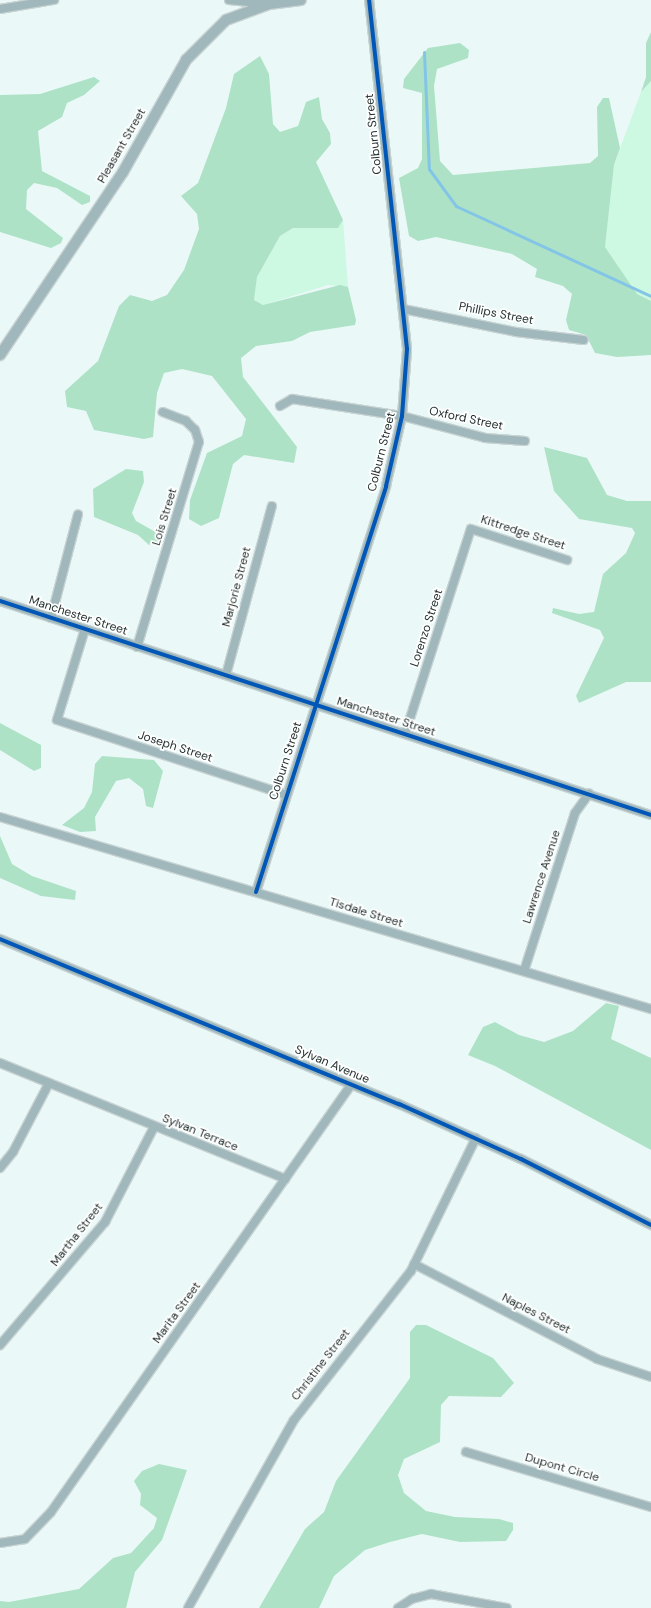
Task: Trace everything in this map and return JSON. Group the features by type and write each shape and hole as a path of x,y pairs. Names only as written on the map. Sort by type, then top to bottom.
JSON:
{"street":[{"path":"0,9 54,0"},
{"path":"229,0 269,4"},
{"name":"Pleasant Street","path":"0,355 123,172 186,60 217,25 269,4 301,0"},
{"name":"Colburn Street","path":"256,892 386,486 402,416 407,350 369,0"},
{"name":"Phillips Street","path":"403,309 516,332 584,340"},
{"name":"Oxford Street","path":"280,406 292,399 402,416 485,438 525,441"},
{"name":"Lois Street","path":"137,646 199,442 195,430 186,421 163,412"},
{"name":"Marjorie Street","path":"226,675 272,506"},
{"path":"51,618 78,514"},
{"name":"Kittredge Street","path":"471,529 567,560"},
{"name":"Lorenzo Street","path":"405,734 471,529"},
{"name":"Manchester Street","path":"0,601 651,815"},
{"name":"Joseph Street","path":"86,629 58,720 286,795"},
{"name":"Lawrence Avenue","path":"524,971 575,813 589,794"},
{"name":"Tisdale Street","path":"0,817 651,1009"},
{"name":"Sylvan Avenue","path":"0,939 476,1138 651,1225"},
{"name":"Sylvan Terrace","path":"0,1063 154,1127 285,1179"},
{"path":"0,1168 13,1152 49,1083"},
{"path":"285,1179 351,1085"},
{"name":"Martha Street","path":"0,1345 105,1222 154,1127"},
{"name":"Christine Street","path":"188,1608 294,1420 414,1264 476,1138"},
{"name":"Marita Street","path":"0,1543 19,1542 37,1530 88,1460 285,1179"},
{"name":"Naples Street","path":"414,1264 597,1359 651,1377"},
{"name":"Dupont Circle","path":"466,1452 651,1507"},
{"path":"398,1608 412,1599 431,1594 507,1608"}],"green space":[{"path":"651,32 651,81 641,92 646,77 646,43"},
{"path":"460,43 469,50 468,58 437,69 434,86 440,161 453,175 590,163 598,156 597,107 603,98 609,98 620,148 614,165 605,247 637,294 651,301 651,355 617,357 595,353 586,335 569,330 566,320 572,294 563,286 535,277 537,269 512,254 436,237 418,241 409,236 399,178 418,168 422,159 422,93 403,88 404,79 428,48"},
{"path":"260,56 269,74 273,124 280,132 298,126 306,102 319,97 322,119 330,133 331,144 316,162 343,220 338,228 293,228 280,236 257,277 254,300 263,305 340,285 348,287 356,320 355,325 310,332 292,341 256,346 241,358 243,377 297,447 294,463 244,455 233,464 219,518 201,526 189,519 190,500 207,453 242,436 246,419 212,376 182,369 164,373 157,393 153,437 144,439 94,430 86,411 67,407 65,391 98,361 119,306 130,295 152,301 167,295 184,270 199,229 197,214 181,196 198,183 226,108 234,74"},
{"path":"94,77 100,81 84,95 67,103 62,117 38,131 42,171 90,196 90,202 82,205 57,188 34,183 27,190 26,209 63,238 61,243 51,248 0,232 0,95 40,94"},
{"path":"651,81 651,316 605,247 614,165 641,92"},
{"path":"343,220 348,287 328,285 263,305 254,300 257,277 280,236 293,228 338,228"},
{"path":"544,447 587,458 607,495 627,501 651,501 651,682 626,682 579,703 576,696 604,638 600,630 552,613 553,608 579,614 594,612 603,574 626,553 635,533 632,528 579,519 554,491"},
{"path":"126,469 143,471 144,482 132,513 136,521 159,534 160,541 149,545 138,535 94,517 93,489"},
{"path":"0,723 41,745 41,768 34,771 0,750"},
{"path":"102,756 154,760 163,771 153,808 146,806 143,789 129,778 116,781 95,817 96,831 80,832 62,825 84,808 92,792 95,764"},
{"path":"0,836 12,864 32,876 76,891 75,900 41,896 0,878"},
{"path":"606,1003 619,1006 611,1039 651,1058 651,1150 495,1066 468,1055 483,1027 495,1022 519,1035 544,1042 573,1031"},
{"path":"416,1325 426,1325 493,1358 514,1383 501,1397 449,1396 441,1405 440,1442 404,1459 398,1475 404,1493 426,1511 455,1517 499,1519 513,1523 513,1530 506,1541 460,1542 422,1534 390,1542 365,1550 334,1576 319,1608 259,1608 305,1529 324,1512 336,1481 410,1378 410,1332"},
{"path":"159,1464 187,1470 162,1540 135,1572 126,1608 0,1608 0,1601 9,1602 79,1589 113,1558 131,1553 154,1528 157,1518 140,1505 141,1494 134,1481 142,1471"}],"waterway":[{"path":"424,52 429,169 456,206 651,296"}],"cycle path":[{"path":"256,892 386,486 402,416 407,349 369,0"},
{"path":"0,601 651,815"},
{"path":"0,939 399,1104 521,1159 651,1225"}]}
